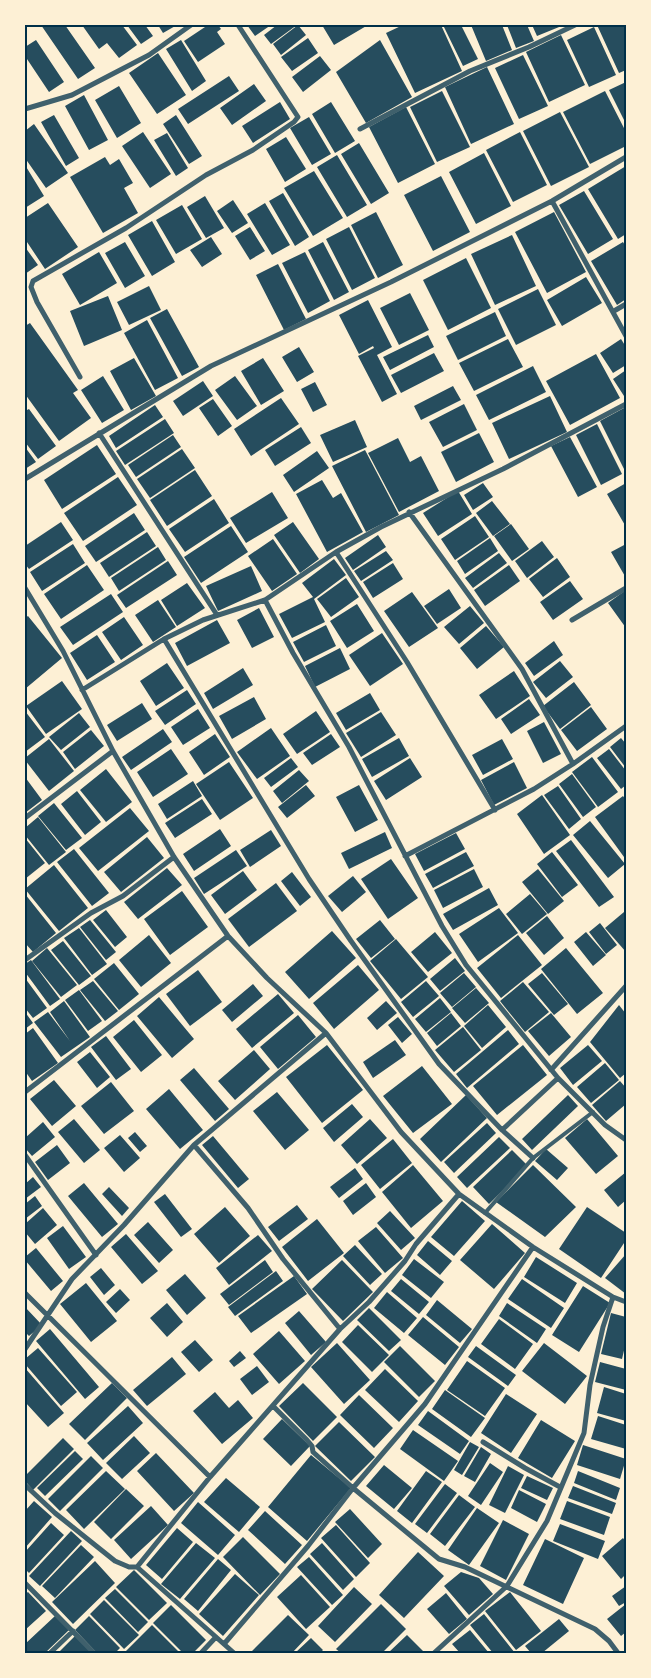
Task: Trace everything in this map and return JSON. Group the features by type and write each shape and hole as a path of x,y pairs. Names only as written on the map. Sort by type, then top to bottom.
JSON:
{"street":[{"path":"25,109 72,95 149,55 191,25"},
{"path":"80,377 37,302 31,286 33,281 126,228 206,175 252,150 294,122 298,117 238,25"},
{"path":"360,129 470,70 528,47 575,25"},
{"path":"25,479 211,366 391,282 552,200 626,157"},
{"path":"552,200 626,336"},
{"path":"614,311 626,304"},
{"path":"82,690 164,639 203,620 265,600 336,552 409,512 503,469 626,404"},
{"path":"99,434 217,615"},
{"path":"409,512 522,669 573,764"},
{"path":"336,552 407,662 495,810"},
{"path":"25,588 63,651 112,751 174,857 228,936 267,978 326,1033 401,1132 459,1194 532,1246 614,1297 626,1302"},
{"path":"572,620 626,588"},
{"path":"265,600 293,653 348,747 442,926 466,965 558,1078 606,1125 626,1140"},
{"path":"164,639 309,879 351,942 440,1064 502,1130 533,1158"},
{"path":"405,856 534,789 626,726"},
{"path":"25,818 112,751"},
{"path":"25,960 91,914 122,896 174,857"},
{"path":"25,1092 228,936"},
{"path":"552,1070 626,986"},
{"path":"25,1349 72,1278 124,1225 194,1145 326,1033"},
{"path":"502,1130 558,1078"},
{"path":"194,1145 248,1208 283,1259 340,1328"},
{"path":"25,1155 96,1255"},
{"path":"137,1567 210,1477 340,1328 368,1302 405,1261 416,1244 459,1194"},
{"path":"224,1644 308,1546 353,1488 426,1404 532,1246"},
{"path":"25,1293 210,1477"},
{"path":"434,1653 507,1586 547,1521 584,1432 590,1384 603,1327 614,1297"},
{"path":"273,1406 307,1440 312,1446 313,1452 353,1488 439,1559 466,1568 507,1586 595,1629 609,1641 618,1653"},
{"path":"484,1442 560,1487"},
{"path":"25,1485 55,1513 115,1561 129,1567 137,1567 234,1653"},
{"path":"25,1583 94,1653"},
{"path":"50,1653 73,1631"},
{"path":"201,1653 216,1637"}],"lane":[{"path":"485,1213 533,1158 593,1112"}],"building":[{"path":"41,25 65,25 95,68 78,79"},
{"path":"82,25 122,25 137,45 119,58 107,43 99,49"},
{"path":"127,25 145,25 153,36 141,44"},
{"path":"158,25 177,25 163,33"},
{"path":"208,25 218,25 221,29 217,32 225,44 198,62 184,41"},
{"path":"247,25 271,25 255,36"},
{"path":"277,25 297,25 271,44 264,35"},
{"path":"298,25 306,35 281,55 273,44"},
{"path":"322,25 368,25 334,45"},
{"path":"403,25 441,25 462,71 415,93 386,33"},
{"path":"443,25 461,25 478,59 463,66"},
{"path":"471,25 502,25 512,50 486,61"},
{"path":"507,25 527,25 534,41 516,48"},
{"path":"532,25 564,25 537,36"},
{"path":"597,25 626,25 626,70 619,73"},
{"path":"594,27 616,75 589,87 567,40"},
{"path":"561,35 585,85 549,102 526,52"},
{"path":"308,38 318,53 292,71 281,57"},
{"path":"36,40 64,82 49,92 25,56 25,47"},
{"path":"181,40 206,81 192,91 166,49"},
{"path":"380,40 412,97 366,123 336,72"},
{"path":"158,53 186,95 157,114 129,73"},
{"path":"523,55 548,106 519,119 495,68"},
{"path":"320,56 331,70 303,92 292,77"},
{"path":"487,67 514,124 471,144 445,87"},
{"path":"229,76 239,91 188,124 178,109"},
{"path":"626,82 626,124 609,90"},
{"path":"254,84 266,101 232,125 220,108"},
{"path":"119,86 141,123 117,138 95,100"},
{"path":"442,91 470,147 437,162 410,107"},
{"path":"605,91 626,132 626,146 590,164 563,112"},
{"path":"84,95 108,140 89,150 65,106"},
{"path":"280,102 290,119 253,143 242,126"},
{"path":"331,102 355,141 335,153 312,114"},
{"path":"406,107 435,164 398,183 369,127"},
{"path":"560,112 589,167 551,186 523,131"},
{"path":"54,115 79,158 66,166 41,122"},
{"path":"176,115 202,156 189,164 163,124"},
{"path":"309,117 331,154 312,165 290,128"},
{"path":"34,124 68,173 46,188 25,158 25,131"},
{"path":"143,132 171,174 150,188 122,146"},
{"path":"520,132 547,185 513,202 486,150"},
{"path":"167,133 188,168 176,176 154,140"},
{"path":"286,137 306,169 285,182 266,149"},
{"path":"359,143 389,193 371,204 341,154"},
{"path":"484,153 511,206 476,224 449,172"},
{"path":"337,155 367,205 347,217 317,167"},
{"path":"105,157 110,165 119,159 133,183 124,188 138,213 103,233 70,177"},
{"path":"25,165 44,196 25,208"},
{"path":"626,166 626,234 618,239 588,189"},
{"path":"314,171 343,218 313,236 284,188"},
{"path":"441,176 470,232 433,251 404,195"},
{"path":"584,191 613,239 588,254 559,205"},
{"path":"283,193 309,237 295,246 269,201"},
{"path":"205,196 224,228 206,238 187,207"},
{"path":"233,200 248,223 232,233 217,211"},
{"path":"48,203 78,247 45,269 25,239 25,218"},
{"path":"265,203 290,245 272,255 247,214"},
{"path":"182,205 202,239 176,254 156,220"},
{"path":"376,212 403,265 378,278 351,225"},
{"path":"554,212 586,272 547,293 515,232"},
{"path":"152,221 175,262 152,276 128,235"},
{"path":"250,227 265,251 250,260 235,236"},
{"path":"349,227 375,278 352,290 326,239"},
{"path":"512,235 536,286 495,305 471,254"},
{"path":"211,237 222,254 202,267 190,250"},
{"path":"125,242 145,276 125,288 105,253"},
{"path":"323,242 349,292 334,300 308,250"},
{"path":"623,242 626,247 626,299 617,305 591,261"},
{"path":"25,247 38,265 25,274"},
{"path":"99,252 117,283 80,305 62,274"},
{"path":"305,252 330,301 308,313 282,263"},
{"path":"466,258 491,308 448,330 423,280"},
{"path":"278,264 306,319 284,330 256,275"},
{"path":"586,277 602,303 562,326 547,300"},
{"path":"149,286 161,310 129,325 117,302"},
{"path":"538,289 556,325 516,345 498,309"},
{"path":"410,293 429,330 399,345 380,308"},
{"path":"108,296 122,330 84,346 70,311"},
{"path":"368,300 392,347 377,355 397,394 382,402 358,356 374,348 373,346 359,354 339,315"},
{"path":"167,309 199,367 182,376 150,318"},
{"path":"495,312 506,336 458,360 446,336"},
{"path":"147,320 178,378 155,390 124,333"},
{"path":"30,323 78,390 73,393 91,418 59,441 25,394 25,326"},
{"path":"428,335 434,347 390,370 383,357"},
{"path":"508,339 523,367 474,391 459,363"},
{"path":"621,339 626,347 626,365 613,373 600,353"},
{"path":"299,347 314,372 297,382 282,357"},
{"path":"434,353 444,371 401,393 391,375"},
{"path":"596,354 620,398 570,425 546,381"},
{"path":"134,358 156,396 131,410 110,371"},
{"path":"263,358 284,391 261,405 241,371"},
{"path":"533,366 546,392 489,420 476,395"},
{"path":"626,370 626,395 624,396 613,379"},
{"path":"103,376 124,410 102,423 81,390"},
{"path":"235,376 257,406 237,420 215,390"},
{"path":"203,381 213,396 183,416 173,401"},
{"path":"315,382 327,405 313,412 301,389"},
{"path":"453,386 461,400 421,420 414,406"},
{"path":"550,396 567,432 509,459 492,423"},
{"path":"281,398 299,424 251,456 234,429"},
{"path":"213,399 232,426 218,436 199,408"},
{"path":"464,404 477,430 443,447 429,422"},
{"path":"155,405 163,417 116,448 109,436"},
{"path":"624,408 626,412 626,473 600,421"},
{"path":"29,409 56,446 38,459 25,442 25,411"},
{"path":"165,419 174,433 125,465 116,451"},
{"path":"355,420 367,447 333,462 320,435"},
{"path":"597,424 622,474 601,485 576,435"},
{"path":"301,427 311,443 275,466 265,450"},
{"path":"479,433 494,462 456,482 441,452"},
{"path":"173,435 181,447 136,477 128,465"},
{"path":"570,437 597,487 578,497 551,446"},
{"path":"398,438 410,462 421,456 439,491 399,512 368,453"},
{"path":"97,445 116,474 62,509 44,480"},
{"path":"25,447 36,462 25,469"},
{"path":"182,449 195,468 150,498 137,479"},
{"path":"365,450 399,515 366,532 332,466"},
{"path":"317,451 329,468 294,492 283,475"},
{"path":"195,470 212,496 167,526 150,500"},
{"path":"118,477 137,505 83,541 64,513"},
{"path":"322,480 333,498 341,493 363,532 327,552 296,494"},
{"path":"483,483 493,497 473,510 464,495"},
{"path":"626,483 626,527 607,494"},
{"path":"458,491 472,514 438,536 423,513"},
{"path":"272,492 288,518 246,543 230,518"},
{"path":"214,499 229,523 185,552 169,529"},
{"path":"492,501 510,524 493,536 476,513"},
{"path":"134,513 145,530 96,562 85,546"},
{"path":"475,516 489,537 455,560 441,539"},
{"path":"61,522 73,540 29,569 25,564 25,546"},
{"path":"293,522 319,559 300,573 274,535"},
{"path":"511,524 529,549 512,561 494,536"},
{"path":"231,526 248,552 201,583 184,557"},
{"path":"147,532 156,546 109,577 100,563"},
{"path":"378,535 386,547 353,570 345,558"},
{"path":"490,538 498,551 465,574 457,561"},
{"path":"273,539 297,574 272,591 248,556"},
{"path":"542,541 554,557 527,578 515,561"},
{"path":"73,544 85,563 42,591 30,572"},
{"path":"626,544 626,578 611,552"},
{"path":"158,547 166,560 119,591 111,578"},
{"path":"386,551 393,560 361,581 354,571"},
{"path":"499,553 507,563 473,588 465,578"},
{"path":"557,558 570,577 543,597 529,579"},
{"path":"334,559 346,575 314,599 325,622 292,638 279,614 313,597 302,583"},
{"path":"168,561 177,575 126,608 117,595"},
{"path":"393,563 403,579 373,598 363,582"},
{"path":"87,565 104,590 61,619 44,594"},
{"path":"509,565 520,581 485,606 474,590"},
{"path":"251,566 262,591 218,611 206,586"},
{"path":"346,578 359,597 331,617 317,599"},
{"path":"570,581 583,599 553,620 540,602"},
{"path":"187,583 205,608 177,626 161,600"},
{"path":"449,589 461,608 437,624 424,606"},
{"path":"626,590 626,628 608,603"},
{"path":"412,592 438,628 409,647 384,611"},
{"path":"111,594 123,612 73,645 60,627"},
{"path":"158,600 176,627 153,642 135,615"},
{"path":"357,604 374,631 347,648 330,621"},
{"path":"470,606 484,623 459,644 444,627"},
{"path":"259,608 274,637 252,648 237,620"},
{"path":"28,616 62,658 25,689 25,618"},
{"path":"124,617 143,645 121,660 102,632"},
{"path":"217,620 230,643 187,666 175,643"},
{"path":"326,625 336,646 304,662 293,642"},
{"path":"486,626 504,647 477,669 460,648"},
{"path":"382,633 403,664 370,686 349,655"},
{"path":"97,635 115,662 87,680 70,653"},
{"path":"554,641 563,655 534,676 525,663"},
{"path":"340,648 350,669 315,687 305,666"},
{"path":"560,661 573,677 546,698 533,682"},
{"path":"167,663 184,688 156,706 140,681"},
{"path":"243,668 253,685 213,709 204,693"},
{"path":"514,671 530,696 496,719 479,695"},
{"path":"62,681 82,709 46,734 26,706"},
{"path":"574,682 591,705 560,729 543,706"},
{"path":"187,690 196,704 165,725 155,711"},
{"path":"370,693 380,710 346,730 336,713"},
{"path":"254,697 266,719 232,739 219,716"},
{"path":"529,699 540,715 511,734 501,719"},
{"path":"142,703 152,719 117,741 107,725"},
{"path":"591,707 607,729 577,751 561,730"},
{"path":"198,709 210,728 183,745 171,727"},
{"path":"25,711 45,737 25,752"},
{"path":"316,711 330,732 297,754 283,734"},
{"path":"381,712 396,735 361,757 346,733"},
{"path":"79,713 90,727 61,750 49,737"},
{"path":"544,722 561,754 543,763 527,731"},
{"path":"271,728 290,756 257,779 237,752"},
{"path":"163,729 172,742 131,770 122,757"},
{"path":"91,730 104,746 75,769 63,752"},
{"path":"215,734 230,757 204,775 189,752"},
{"path":"331,734 340,747 312,765 303,753"},
{"path":"399,738 409,756 372,777 362,759"},
{"path":"621,738 626,744 626,768 610,747"},
{"path":"49,739 74,771 49,791 25,758"},
{"path":"502,739 513,759 483,775 472,755"},
{"path":"171,749 188,774 153,797 137,772"},
{"path":"609,749 626,771 626,785 621,789 597,758"},
{"path":"592,757 618,792 598,807 572,772"},
{"path":"291,758 298,767 271,787 264,778"},
{"path":"410,758 422,777 386,800 374,781"},
{"path":"229,762 253,798 220,820 196,784"},
{"path":"514,762 527,788 494,805 481,780"},
{"path":"106,769 132,802 106,822 80,790"},
{"path":"299,770 309,781 282,803 273,791"},
{"path":"572,774 596,807 583,817 559,784"},
{"path":"25,777 42,800 25,813"},
{"path":"193,781 202,796 167,819 158,804"},
{"path":"306,785 315,796 287,818 278,807"},
{"path":"359,785 378,820 355,832 336,797"},
{"path":"558,786 581,819 569,829 544,795"},
{"path":"77,791 101,822 85,835 61,804"},
{"path":"542,795 570,835 544,854 517,814"},
{"path":"623,796 626,800 626,855 624,857 595,817"},
{"path":"202,799 212,814 175,838 165,823"},
{"path":"54,803 82,838 66,850 38,816"},
{"path":"130,808 149,831 98,871 79,848"},
{"path":"38,817 66,852 49,865 25,835 25,828"},
{"path":"590,821 625,864 608,878 573,835"},
{"path":"220,829 231,846 194,871 183,854"},
{"path":"271,830 281,846 250,867 240,850"},
{"path":"385,832 392,848 349,869 341,853"},
{"path":"456,833 465,849 424,871 415,854"},
{"path":"147,837 164,858 121,892 104,872"},
{"path":"25,838 45,863 25,879"},
{"path":"571,840 614,897 599,907 556,851"},
{"path":"74,849 109,893 92,906 57,862"},
{"path":"236,850 247,866 204,894 194,878"},
{"path":"466,852 474,866 433,888 425,874"},
{"path":"552,852 578,885 562,897 537,864"},
{"path":"391,859 418,898 388,919 361,879"},
{"path":"54,865 88,908 59,931 25,889"},
{"path":"167,868 182,885 138,919 124,902"},
{"path":"474,869 483,887 443,908 434,890"},
{"path":"538,869 564,901 548,914 522,882"},
{"path":"243,871 257,890 225,914 211,895"},
{"path":"292,872 311,897 300,906 281,881"},
{"path":"353,876 366,892 342,912 328,896"},
{"path":"276,883 297,911 249,947 228,919"},
{"path":"489,888 498,905 453,930 443,914"},
{"path":"182,891 208,927 170,955 144,919"},
{"path":"25,894 56,933 33,952 25,943"},
{"path":"530,894 547,914 522,934 506,914"},
{"path":"499,908 518,933 478,962 459,934"},
{"path":"106,910 127,937 115,947 93,920"},
{"path":"624,912 626,915 626,952 605,928"},
{"path":"547,916 564,938 544,955 526,933"},
{"path":"90,920 116,952 106,960 80,927"},
{"path":"380,920 395,939 371,958 356,939"},
{"path":"600,923 617,945 606,954 589,932"},
{"path":"79,928 107,964 92,975 64,938"},
{"path":"332,931 356,958 309,999 285,972"},
{"path":"435,932 452,953 428,972 411,952"},
{"path":"586,932 606,955 593,966 574,942"},
{"path":"149,935 171,963 141,987 119,960"},
{"path":"518,935 542,965 501,998 477,968"},
{"path":"396,939 428,977 401,999 370,961"},
{"path":"63,941 91,976 79,985 51,950"},
{"path":"47,948 77,985 61,997 32,961"},
{"path":"566,948 603,993 577,1014 541,969"},
{"path":"455,958 465,971 440,991 430,979"},
{"path":"31,960 60,999 50,1006 25,972 25,964"},
{"path":"114,963 139,994 119,1010 94,979"},
{"path":"358,965 379,990 334,1029 313,1003"},
{"path":"198,970 222,1002 190,1026 166,994"},
{"path":"464,973 476,987 452,1007 440,993"},
{"path":"542,973 568,1004 554,1015 528,984"},
{"path":"25,978 47,1008 33,1018 25,1008"},
{"path":"93,981 118,1011 105,1021 80,990"},
{"path":"426,981 439,996 413,1017 401,1002"},
{"path":"523,982 549,1012 525,1032 500,1001"},
{"path":"253,984 263,996 232,1022 222,1010"},
{"path":"476,988 489,1003 465,1023 452,1008"},
{"path":"79,990 102,1021 88,1031 65,1000"},
{"path":"278,994 294,1013 252,1048 236,1029"},
{"path":"159,997 194,1039 172,1058 137,1016"},
{"path":"440,998 451,1012 426,1032 415,1019"},
{"path":"64,1001 90,1037 61,1057 34,1022 48,1012 70,1041 50,1012"},
{"path":"386,1001 397,1013 377,1030 367,1018"},
{"path":"488,1005 506,1027 482,1048 464,1026"},
{"path":"619,1005 626,1014 626,1073 620,1078 590,1042"},
{"path":"25,1012 33,1023 25,1029"},
{"path":"451,1013 461,1026 437,1046 427,1033"},
{"path":"551,1013 571,1037 549,1056 528,1031"},
{"path":"298,1015 316,1037 278,1069 260,1047"},
{"path":"398,1017 412,1034 402,1043 388,1025"},
{"path":"134,1020 162,1055 141,1072 113,1037"},
{"path":"463,1027 481,1050 454,1072 435,1050"},
{"path":"33,1028 58,1063 32,1081 25,1071 25,1034"},
{"path":"508,1030 519,1044 467,1088 456,1074"},
{"path":"106,1036 131,1069 116,1080 91,1047"},
{"path":"395,1040 406,1055 373,1078 363,1062"},
{"path":"327,1045 363,1090 322,1123 286,1077"},
{"path":"523,1045 547,1075 497,1115 473,1086"},
{"path":"588,1045 602,1061 573,1085 560,1068"},
{"path":"254,1050 270,1069 235,1100 218,1081"},
{"path":"90,1052 110,1077 97,1088 77,1062"},
{"path":"605,1063 619,1080 591,1103 577,1087"},
{"path":"422,1066 452,1104 413,1133 383,1096"},
{"path":"194,1068 229,1109 215,1121 180,1080"},
{"path":"54,1080 76,1106 52,1126 30,1099"},
{"path":"620,1081 626,1088 626,1104 606,1121 592,1105"},
{"path":"111,1082 134,1111 104,1134 81,1106"},
{"path":"169,1089 203,1130 180,1149 146,1109"},
{"path":"277,1092 309,1130 285,1150 253,1111"},
{"path":"466,1095 487,1118 441,1162 420,1139"},
{"path":"568,1095 578,1106 532,1150 522,1139"},
{"path":"352,1104 363,1117 334,1142 323,1128"},
{"path":"74,1119 100,1150 84,1163 58,1132"},
{"path":"370,1119 387,1138 357,1164 341,1145"},
{"path":"587,1119 618,1156 596,1174 565,1138"},
{"path":"43,1122 55,1137 32,1156 25,1148 25,1138"},
{"path":"487,1123 496,1133 454,1173 444,1162"},
{"path":"135,1132 147,1146 140,1152 128,1138"},
{"path":"120,1135 140,1158 124,1172 104,1148"},
{"path":"213,1136 249,1179 238,1188 202,1145"},
{"path":"499,1137 510,1148 467,1188 457,1177"},
{"path":"393,1139 412,1163 380,1189 361,1165"},
{"path":"57,1145 70,1163 48,1180 35,1162"},
{"path":"546,1149 568,1168 557,1180 535,1161"},
{"path":"512,1150 528,1166 489,1204 473,1187"},
{"path":"413,1165 443,1201 411,1228 382,1192"},
{"path":"533,1165 576,1207 545,1237 496,1202"},
{"path":"355,1168 363,1179 339,1198 330,1187"},
{"path":"626,1172 626,1200 618,1207 604,1190"},
{"path":"33,1177 41,1187 25,1199 25,1184"},
{"path":"84,1183 118,1224 102,1237 68,1196"},
{"path":"366,1183 376,1197 353,1215 343,1201"},
{"path":"109,1187 129,1208 122,1216 102,1194"},
{"path":"165,1194 192,1229 181,1237 154,1202"},
{"path":"35,1196 42,1206 25,1219 25,1204"},
{"path":"462,1201 485,1221 454,1256 431,1237"},
{"path":"297,1205 308,1219 279,1241 268,1227"},
{"path":"225,1207 250,1236 219,1263 194,1234"},
{"path":"587,1207 626,1233 626,1240 601,1278 559,1249"},
{"path":"43,1208 57,1225 35,1244 25,1232 25,1224"},
{"path":"390,1211 415,1238 401,1250 377,1223"},
{"path":"317,1219 344,1253 308,1281 282,1247"},
{"path":"148,1222 173,1250 159,1263 134,1235"},
{"path":"492,1224 525,1253 494,1289 460,1260"},
{"path":"63,1226 86,1257 69,1269 47,1238"},
{"path":"376,1227 403,1258 385,1273 358,1241"},
{"path":"126,1234 158,1271 142,1284 111,1247"},
{"path":"258,1235 272,1251 229,1285 216,1268"},
{"path":"428,1241 452,1261 440,1275 417,1255"},
{"path":"355,1245 382,1274 370,1285 343,1256"},
{"path":"36,1248 63,1281 51,1291 25,1260 25,1257"},
{"path":"626,1254 626,1294 605,1278"},
{"path":"536,1257 577,1283 565,1303 524,1277"},
{"path":"414,1259 444,1282 431,1298 402,1275"},
{"path":"265,1260 273,1272 229,1305 220,1294"},
{"path":"342,1260 373,1292 343,1321 312,1289"},
{"path":"101,1268 115,1285 104,1295 90,1277"},
{"path":"276,1271 283,1281 235,1316 228,1307"},
{"path":"185,1274 206,1298 187,1315 166,1290"},
{"path":"294,1276 307,1294 251,1333 238,1316"},
{"path":"401,1279 429,1302 419,1314 391,1291"},
{"path":"522,1279 564,1308 551,1328 508,1299"},
{"path":"86,1283 117,1321 91,1342 60,1304"},
{"path":"583,1286 610,1303 579,1352 552,1335"},
{"path":"120,1289 130,1300 116,1313 106,1302"},
{"path":"387,1292 417,1318 404,1333 374,1308"},
{"path":"437,1300 472,1329 460,1343 426,1315"},
{"path":"167,1303 183,1322 167,1337 150,1318"},
{"path":"507,1303 546,1329 537,1343 499,1316"},
{"path":"25,1307 42,1325 29,1336 25,1332"},
{"path":"369,1308 401,1340 389,1351 357,1320"},
{"path":"299,1311 326,1342 311,1355 285,1323"},
{"path":"611,1313 626,1317 626,1342 622,1359 601,1354"},
{"path":"423,1317 459,1347 445,1365 408,1335"},
{"path":"499,1319 533,1344 515,1369 481,1344"},
{"path":"358,1325 389,1355 372,1372 342,1342"},
{"path":"50,1329 99,1387 85,1399 36,1341"},
{"path":"279,1331 305,1361 279,1384 253,1354"},
{"path":"195,1340 213,1360 199,1372 181,1352"},
{"path":"337,1343 370,1380 344,1404 311,1367"},
{"path":"544,1343 587,1376 565,1404 522,1371"},
{"path":"400,1346 435,1381 419,1397 384,1362"},
{"path":"476,1346 516,1375 508,1386 468,1357"},
{"path":"38,1348 77,1392 61,1406 25,1364 25,1359"},
{"path":"240,1351 246,1358 234,1367 229,1361"},
{"path":"172,1357 186,1374 147,1406 133,1390"},
{"path":"467,1361 505,1388 485,1416 447,1390"},
{"path":"600,1362 626,1369 626,1390 595,1382"},
{"path":"257,1366 269,1382 252,1395 240,1379"},
{"path":"25,1368 64,1413 48,1427 25,1402"},
{"path":"385,1369 418,1401 399,1422 365,1390"},
{"path":"112,1383 127,1398 85,1440 69,1424"},
{"path":"303,1383 337,1417 313,1441 279,1406"},
{"path":"604,1387 626,1394 626,1421 597,1413"},
{"path":"445,1390 485,1418 471,1437 432,1409"},
{"path":"215,1392 229,1408 238,1400 253,1418 222,1444 193,1411"},
{"path":"506,1394 537,1414 511,1453 481,1433"},
{"path":"359,1395 393,1428 374,1448 340,1415"},
{"path":"128,1406 143,1423 103,1460 87,1443"},
{"path":"428,1411 469,1441 460,1454 418,1425"},
{"path":"598,1416 626,1425 626,1449 591,1439"},
{"path":"282,1419 310,1446 291,1466 263,1439"},
{"path":"541,1420 575,1441 552,1478 518,1458"},
{"path":"339,1422 375,1457 351,1481 315,1446"},
{"path":"413,1430 458,1461 444,1481 400,1449"},
{"path":"134,1436 150,1453 122,1479 106,1463"},
{"path":"63,1438 74,1449 33,1490 25,1481 25,1476"},
{"path":"470,1442 479,1447 462,1475 454,1470"},
{"path":"583,1445 626,1459 620,1479 577,1465"},
{"path":"481,1447 491,1454 475,1482 464,1476"},
{"path":"75,1451 83,1459 45,1496 37,1488"},
{"path":"156,1453 194,1493 174,1511 137,1471"},
{"path":"311,1455 351,1488 307,1541 268,1507"},
{"path":"91,1456 103,1468 60,1511 48,1499"},
{"path":"490,1463 503,1472 481,1505 468,1496"},
{"path":"384,1465 412,1488 394,1509 366,1486"},
{"path":"508,1466 524,1475 505,1513 489,1505"},
{"path":"106,1471 125,1489 84,1529 66,1510"},
{"path":"426,1471 442,1482 412,1523 397,1511"},
{"path":"578,1471 620,1488 616,1500 574,1483"},
{"path":"527,1476 553,1488 547,1500 521,1488"},
{"path":"226,1478 260,1507 239,1532 204,1502"},
{"path":"445,1484 457,1493 427,1533 415,1524"},
{"path":"573,1486 616,1503 612,1514 568,1498"},
{"path":"126,1489 144,1506 111,1539 94,1522"},
{"path":"519,1490 546,1504 537,1522 511,1508"},
{"path":"459,1495 475,1507 445,1546 430,1534"},
{"path":"34,1501 52,1517 25,1548 25,1511"},
{"path":"567,1501 610,1517 604,1535 560,1519"},
{"path":"198,1502 235,1535 218,1555 181,1523"},
{"path":"151,1506 168,1525 131,1559 114,1540"},
{"path":"477,1508 499,1523 469,1565 448,1550"},
{"path":"350,1509 382,1544 368,1558 335,1522"},
{"path":"265,1511 302,1545 285,1564 248,1530"},
{"path":"503,1520 529,1534 506,1580 480,1566"},
{"path":"51,1523 64,1535 29,1573 25,1569 25,1552"},
{"path":"560,1524 605,1541 598,1559 553,1541"},
{"path":"336,1525 370,1563 356,1577 321,1538"},
{"path":"177,1528 193,1542 162,1579 146,1565"},
{"path":"71,1531 82,1541 40,1586 29,1576"},
{"path":"243,1537 280,1574 260,1595 223,1557"},
{"path":"623,1538 626,1542 626,1574 621,1579 602,1556"},
{"path":"545,1539 584,1558 563,1604 523,1585"},
{"path":"196,1543 215,1558 180,1599 161,1584"},
{"path":"322,1543 354,1579 343,1590 310,1554"},
{"path":"81,1545 94,1557 55,1598 42,1586"},
{"path":"418,1552 444,1576 404,1618 379,1595"},
{"path":"309,1557 343,1595 332,1605 297,1567"},
{"path":"218,1559 231,1570 198,1611 184,1599"},
{"path":"95,1561 115,1583 73,1624 52,1602"},
{"path":"134,1570 167,1603 149,1620 116,1587"},
{"path":"461,1572 479,1578 493,1594 469,1615 444,1586"},
{"path":"235,1574 259,1595 223,1636 199,1614"},
{"path":"301,1575 330,1607 306,1629 277,1597"},
{"path":"626,1586 626,1602 619,1606 612,1596"},
{"path":"354,1587 372,1604 335,1642 318,1626"},
{"path":"115,1589 148,1622 138,1632 105,1598"},
{"path":"28,1592 46,1611 25,1630 25,1594"},
{"path":"510,1592 541,1631 516,1650 485,1611"},
{"path":"446,1593 467,1619 449,1634 427,1609"},
{"path":"104,1600 139,1635 124,1649 90,1614"},
{"path":"381,1604 406,1629 382,1653 341,1653 336,1649"},
{"path":"626,1604 626,1632 621,1636 607,1619"},
{"path":"171,1605 206,1640 193,1653 183,1653 153,1623"},
{"path":"484,1614 515,1653 493,1653 470,1625"},
{"path":"288,1615 309,1635 292,1653 250,1653"},
{"path":"55,1616 69,1630 45,1653 25,1653 25,1644"},
{"path":"89,1616 120,1648 115,1653 97,1653 75,1630"},
{"path":"559,1619 569,1631 542,1653 531,1653 525,1646"},
{"path":"152,1625 180,1653 124,1653"},
{"path":"470,1630 489,1653 460,1653 452,1644"},
{"path":"76,1635 93,1653 58,1653"},
{"path":"407,1635 423,1651 422,1653 388,1653"},
{"path":"311,1638 323,1650 320,1653 295,1653"}]}
